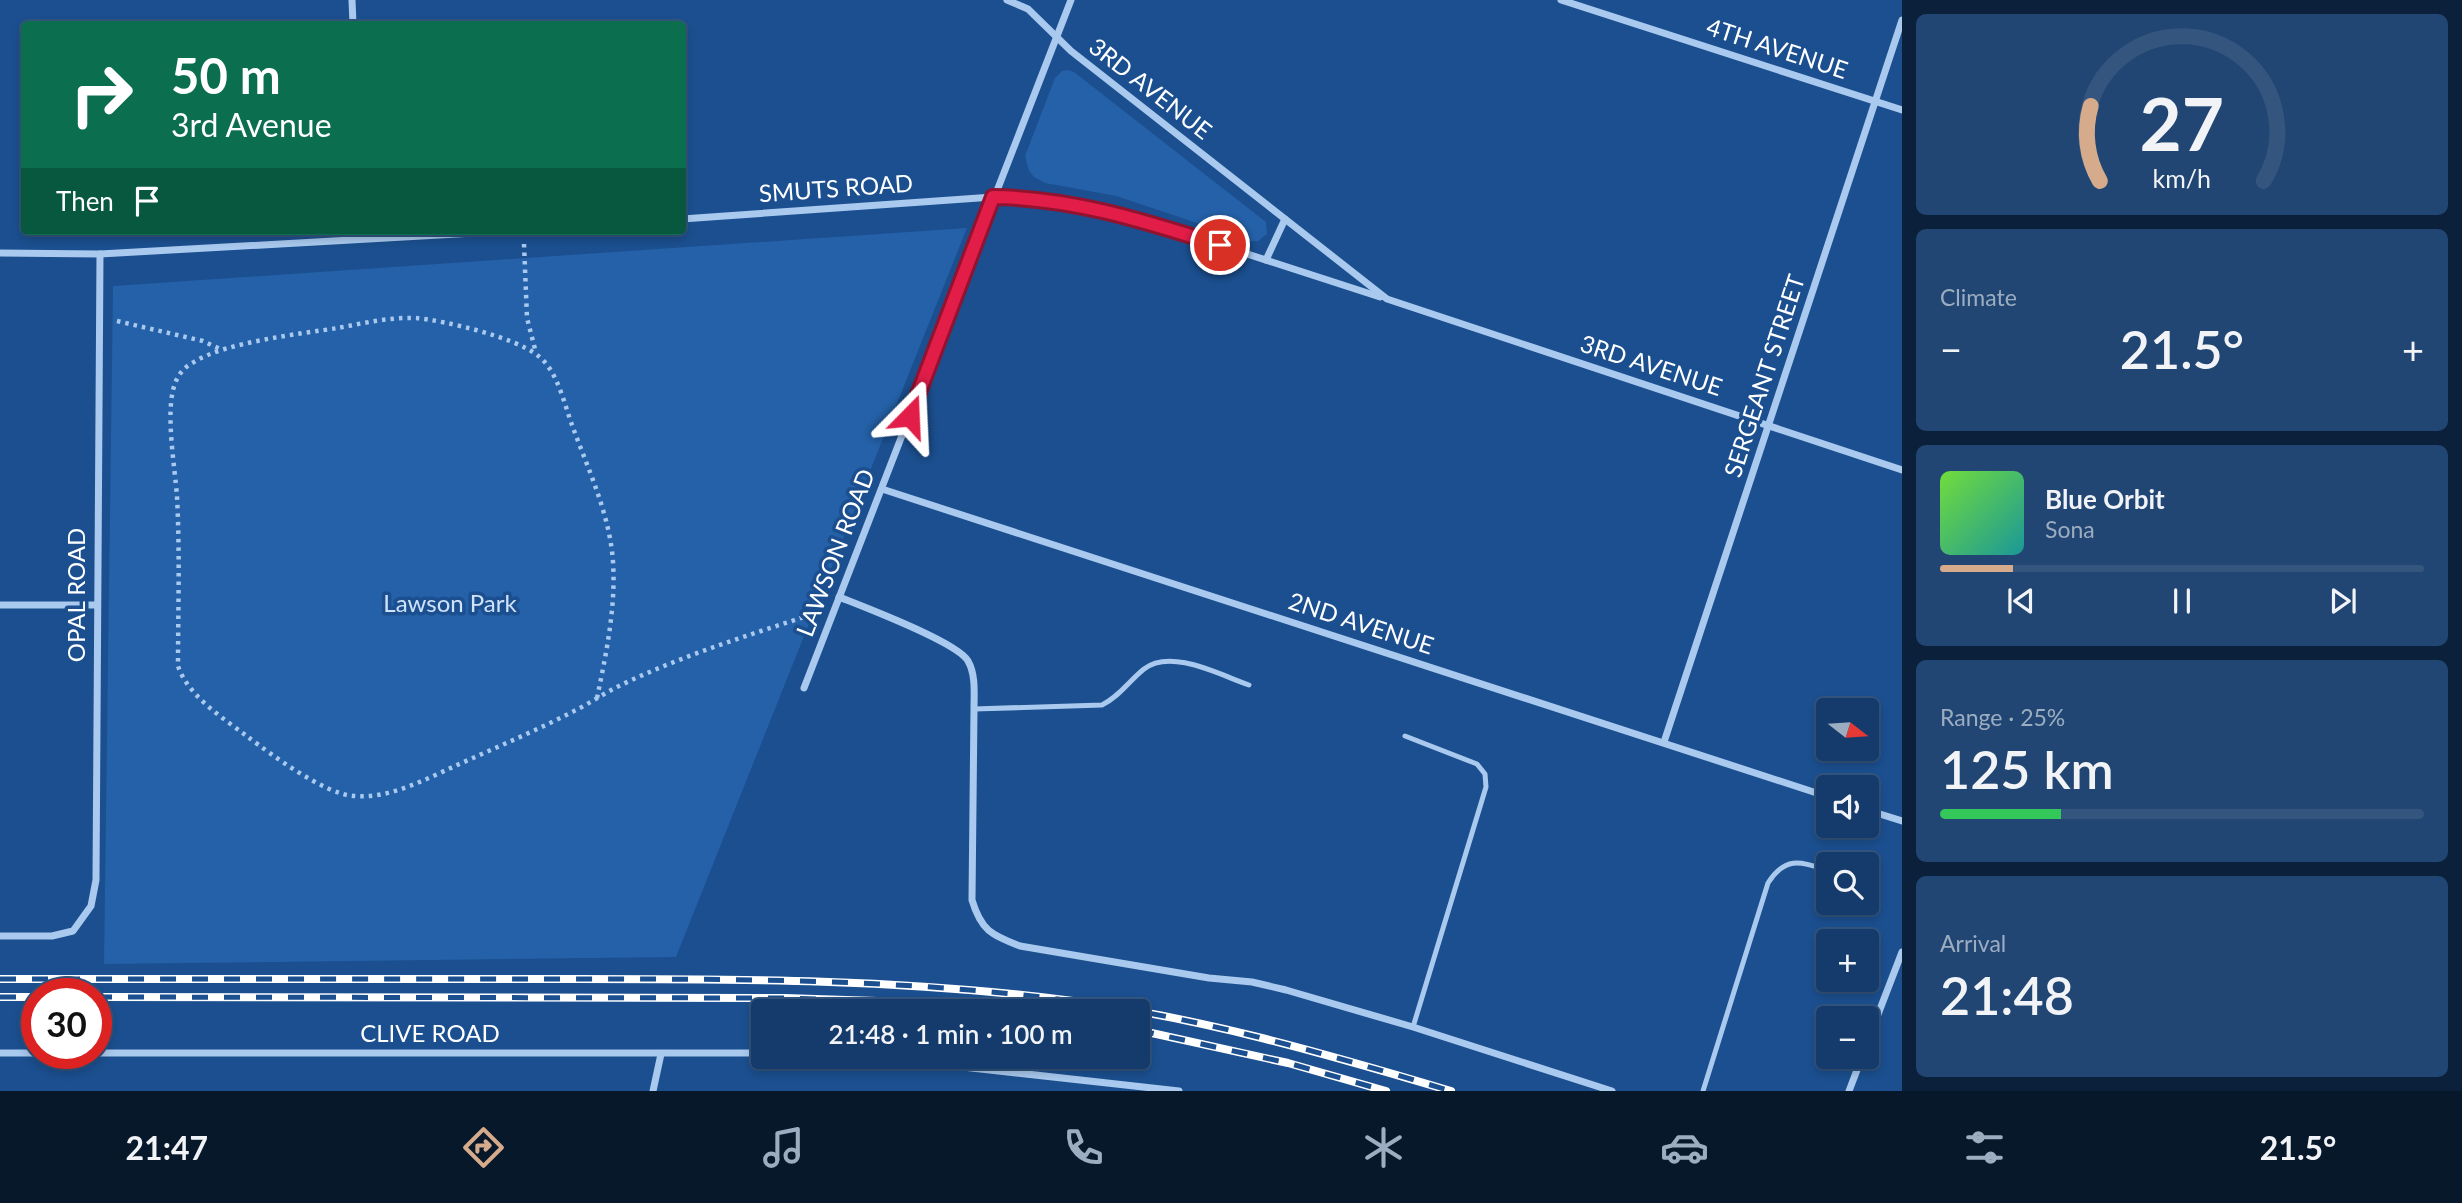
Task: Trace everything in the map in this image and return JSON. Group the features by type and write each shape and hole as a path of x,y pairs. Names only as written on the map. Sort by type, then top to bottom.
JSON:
{"street":[{"path":"352,0 354,21"},
{"name":"3RD AVENUE","path":"1007,0 1028,9 1071,51 1387,299"},
{"name":"LAWSON ROAD","path":"804,688 1070,0"},
{"name":"4TH AVENUE","path":"1561,0 1902,110"},
{"name":"SERGEANT STREET","path":"1664,743 1902,20"},
{"name":"3RD AVENUE","path":"993,197 1037,199 1127,215 1902,470"},
{"name":"SMUTS ROAD","path":"686,219 993,197"},
{"path":"1266,260 1285,219"},
{"path":"0,253 100,254 366,235"},
{"name":"OPAL ROAD","path":"0,936 52,936 73,931 91,906 96,880 100,254"},
{"name":"2ND AVENUE","path":"882,489 1816,793"},
{"path":"839,597 960,651 970,663 974,709 972,900 978,920 995,936 1020,946 1209,978 1252,982 1286,990 1413,1027 1612,1091"},
{"path":"0,605 96,606"},
{"path":"1879,814 1902,821"},
{"path":"1879,1012 1902,952"},
{"path":"0,1052 21,1053"},
{"name":"CLIVE ROAD","path":"112,1053 751,1053"},
{"path":"653,1091 661,1054"},
{"path":"981,1069 1179,1091"},
{"path":"1849,1091 1857,1069"}],"lane":[{"path":"974,709 1102,705 1113,699 1142,670 1166,660 1184,662 1249,685"},
{"path":"1405,736 1477,764 1485,774 1486,787 1413,1027"},
{"path":"1703,1091 1768,883 1777,870 1789,862 1816,867"}],"path":[{"path":"524,241 527,318 536,354 553,376 596,490 609,533 613,562 612,605 597,698"},
{"path":"99,318 203,341 222,350"},
{"path":"536,354 513,342 440,322 395,318 222,350 195,361 183,370 176,380 172,395 172,437 177,498 178,666 183,680 191,689 269,753 326,787 352,796 371,795 427,779 647,674 716,646 807,616 831,618"}],"green space":[{"path":"1068,70 1266,222 1267,234 1258,241 1251,241 1116,196 1045,183 1034,177 1029,171 1025,156 1055,78 1062,71"},
{"name":"Lawson Park","path":"967,228 676,957 104,964 113,286"}],"railway":[{"path":"0,979 682,979 812,981 1008,993 1121,1008 1217,1027 1451,1091"},
{"path":"0,997 21,997"},
{"path":"112,997 816,999"},
{"path":"1150,1033 1288,1063 1386,1091"}],"route":[{"path":"910,416 993,197 1026,197 1127,215 1220,245"}]}
